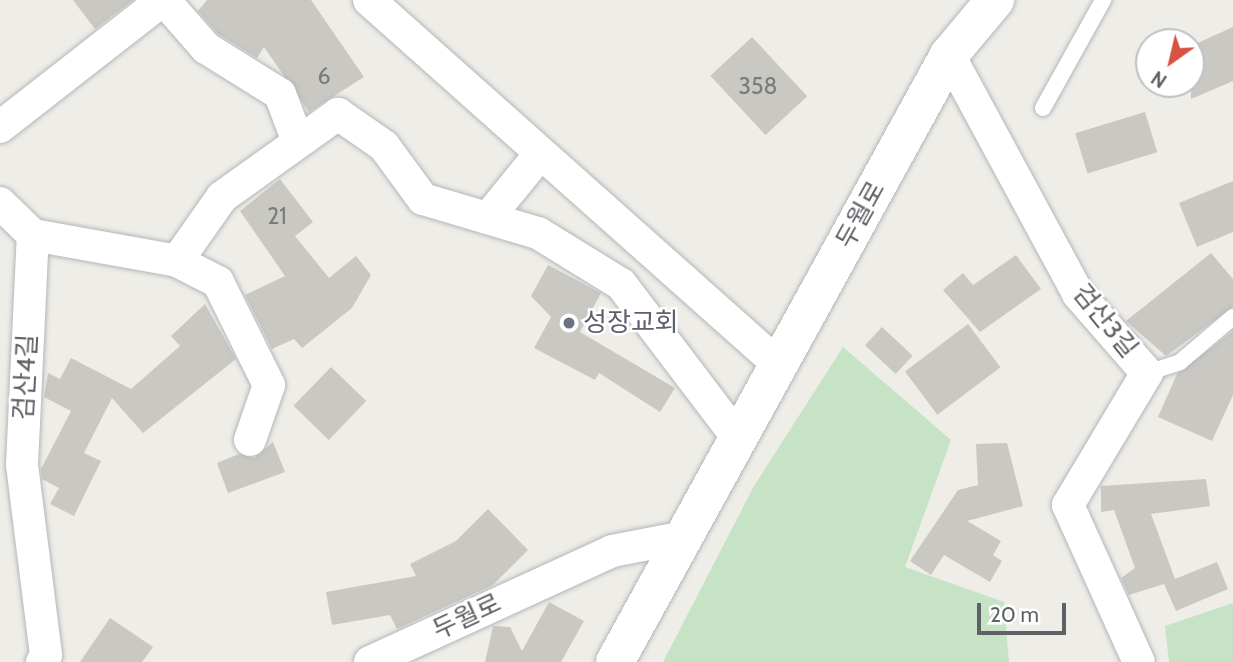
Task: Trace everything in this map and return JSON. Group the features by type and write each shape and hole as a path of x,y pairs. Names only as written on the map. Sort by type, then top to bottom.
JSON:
{"street":[{"path":"369,0 540,155 778,364"},
{"name":"두월로","path":"615,662 949,55 995,0"},
{"path":"0,127 162,1 206,48 280,94 298,142"},
{"name":"검산3길","path":"949,55 1078,294 1147,373 1068,505 1139,662"},
{"path":"177,261 222,197 338,114 384,146 423,199 538,233 621,284 738,438"},
{"path":"488,218 540,155"},
{"path":"0,204 33,235 177,261 218,282 269,385 250,440"},
{"name":"검산4길","path":"33,235 22,465 46,654 42,662"},
{"name":"두월로","path":"370,662 612,551 685,537"}],"lane":[{"path":"1043,108 1103,0"},
{"path":"1147,373 1180,362 1233,317"}],"green space":[{"path":"843,347 951,440 905,567 1004,602 1009,662 663,662 754,486"},
{"path":"1233,603 1233,662 1169,662 1165,626"}],"building":[{"path":"73,0 133,0 95,29"},
{"path":"207,0 311,0 364,77 309,112 264,47 257,58 218,34 198,11"},
{"path":"1233,27 1233,81 1205,93 1205,40"},
{"path":"752,37 807,96 766,135 710,76"},
{"path":"1145,112 1157,152 1087,174 1075,133"},
{"path":"280,179 313,222 295,236 329,278 356,256 371,275 352,308 302,348 294,339 272,349 245,295 285,276 240,211"},
{"path":"1233,181 1233,232 1197,247 1179,203"},
{"path":"1211,253 1233,279 1233,307 1166,356 1126,321"},
{"path":"1016,255 1041,289 980,332 943,290 963,273 973,285"},
{"path":"548,265 601,293 580,332 675,388 660,412 599,373 595,380 534,348 551,317 531,296"},
{"path":"205,304 236,359 143,433 112,398 84,453 101,461 74,516 50,504 59,488 42,479 41,469 71,411 44,397 48,373 60,379 71,358 131,389 180,346 171,336"},
{"path":"968,324 1000,367 937,415 905,372"},
{"path":"882,327 913,356 896,374 865,345"},
{"path":"1233,331 1233,395 1212,441 1158,417 1177,374"},
{"path":"331,367 366,401 329,440 293,406"},
{"path":"273,442 285,472 228,493 217,463 239,454 254,458"},
{"path":"1007,443 1023,506 967,521 1001,541 993,555 1002,561 990,582 944,555 931,575 910,561 958,490 978,485 976,444"},
{"path":"1206,479 1210,506 1151,514 1175,579 1217,562 1228,589 1176,611 1164,584 1129,595 1121,578 1135,568 1114,510 1101,512 1101,486"},
{"path":"488,509 528,550 493,585 397,629 390,615 332,625 326,592 416,576 410,564 456,541"},
{"path":"549,602 584,621 561,662 485,662 493,626 510,627 522,651"},
{"path":"110,618 153,647 142,662 80,662"}],"place":[{"name":"성장교회","path":"569,323"}]}
